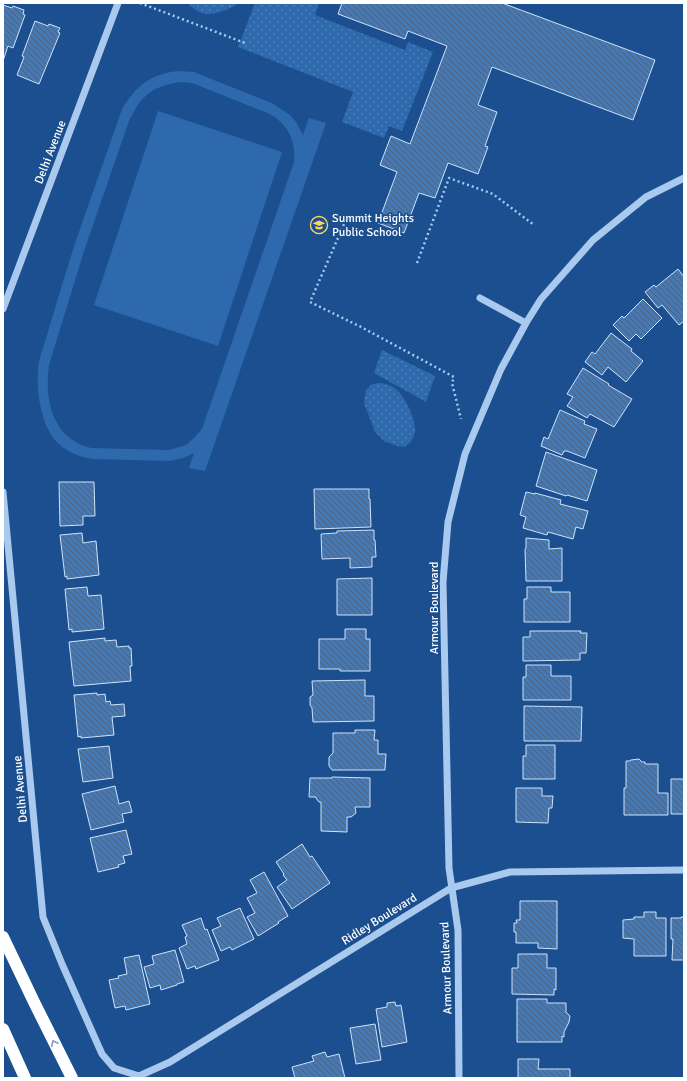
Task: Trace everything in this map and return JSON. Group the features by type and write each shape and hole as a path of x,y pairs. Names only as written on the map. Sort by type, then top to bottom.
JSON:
{"highway":[{"path":"3,936 72,1078"},
{"path":"3,1029 25,1078"}],"street":[{"name":"Delhi Avenue","path":"3,309 118,3"},
{"name":"Armour Boulevard","path":"459,1078 458,930 450,868 443,582 448,522 465,454 501,369 541,299 593,240 646,197 684,178"},
{"path":"480,298 526,323"},
{"name":"Delhi Avenue","path":"3,492 43,918 102,1054 114,1068"},
{"name":"Ridley Boulevard","path":"114,1068 139,1076 170,1062 452,888 510,872 684,870"}],"path":[{"path":"140,3 245,42"},
{"path":"417,263 449,178 493,194 534,225"},
{"path":"348,215 310,302 361,327 454,377 452,383 461,420"}],"shaded area":[{"path":"188,3 239,3 224,11 210,14 199,12"},
{"path":"255,3 319,3 315,15 405,50 408,42 433,52 402,131 389,126 384,138 342,122 353,92 238,47"},
{"path":"178,71 194,72 272,103 290,115 296,122 303,135 309,118 326,123 205,471 189,468 194,453 183,458 169,461 92,459 71,452 56,441 46,425 38,392 38,367 40,356 73,248 122,109 138,88 145,82 159,75","holes":["181,82 192,83 270,114 276,118 282,123 290,134 294,147 294,162 202,429 186,445 169,450 91,448 78,443 68,436 54,417 48,392 49,365 85,248 129,121 139,104 149,93 171,84"]},
{"path":"158,111 282,152 218,346 94,305"},
{"path":"382,350 435,376 426,402 374,373"},
{"path":"381,383 397,390 405,400 414,420 414,437 404,447 384,441 375,432 364,403 366,390 372,384"}],"building":[{"path":"342,3 502,3 655,60 633,120 492,67 478,105 497,112 485,146 488,147 478,174 448,163 435,198 419,193 404,233 378,223 397,172 380,165 391,136 410,144 447,46 408,31 405,39 338,14"},
{"path":"3,5 12,8 13,6 24,10 23,14 25,15 13,48 8,46 3,61"},
{"path":"35,21 48,26 49,24 60,28 58,32 60,33 39,84 17,75 24,57 22,56"},
{"path":"678,269 684,277 684,321 679,325 662,305 658,308 645,292 654,285 656,287"},
{"path":"643,299 662,318 641,339 636,334 629,341 613,325 622,316 624,318"},
{"path":"611,333 632,349 631,351 643,361 626,382 608,367 602,375 585,362 592,352 595,354"},
{"path":"583,368 632,399 614,427 590,414 587,418 567,406 573,397 567,394"},
{"path":"560,410 585,421 584,424 597,429 585,458 567,451 564,451 562,455 541,446 544,437 548,439"},
{"path":"546,452 597,470 587,501 536,486"},
{"path":"59,482 94,482 95,516 83,516 83,525 60,526"},
{"path":"314,489 369,489 371,527 315,529"},
{"path":"526,492 561,500 560,504 588,511 583,529 576,527 573,539 548,532 547,535 523,528 526,517 520,515"},
{"path":"374,530 376,557 372,557 372,567 350,568 350,558 322,559 321,534 337,533 337,531"},
{"path":"82,533 83,543 96,541 99,575 67,579 67,576 65,577 60,535"},
{"path":"526,538 549,540 549,549 562,548 562,581 526,581"},
{"path":"372,578 372,615 337,615 337,579"},
{"path":"87,587 88,596 101,595 104,629 72,632 72,629 69,630 65,589"},
{"path":"527,587 551,587 551,592 570,592 570,622 524,622 524,599 527,599"},
{"path":"345,629 366,629 366,639 370,639 370,671 319,669 319,639 345,639"},
{"path":"530,631 581,631 580,633 587,633 586,653 580,653 580,660 523,661 523,637 530,637"},
{"path":"105,638 105,641 116,640 117,647 129,646 129,648 131,648 131,681 74,686 69,642"},
{"path":"526,665 551,665 551,676 571,676 571,700 523,700 523,677 526,677"},
{"path":"365,680 365,696 374,696 374,721 313,722 312,708 310,705 310,697 313,695 312,681"},
{"path":"97,693 97,695 105,694 106,702 110,701 111,705 124,704 125,716 112,717 114,735 78,737 74,695"},
{"path":"524,706 582,707 581,741 524,741"},
{"path":"355,730 375,730 374,740 378,740 378,754 386,754 385,770 332,770 329,766 329,757 333,753 333,733 355,733"},
{"path":"526,745 555,745 555,779 523,779 523,756 526,756"},
{"path":"109,746 113,778 83,782 78,749"},
{"path":"639,759 642,762 645,762 645,764 658,764 658,793 668,793 668,815 624,815 626,761"},
{"path":"310,778 370,778 370,807 355,807 356,813 351,817 347,817 347,832 321,831 321,802 319,802 316,797 309,797"},
{"path":"671,779 684,779 684,814 671,814"},
{"path":"115,786 119,804 129,801 132,812 122,814 124,822 91,830 82,794"},
{"path":"516,788 542,788 542,796 553,796 552,808 549,808 548,823 516,822"},
{"path":"126,830 132,854 123,856 125,863 118,865 119,867 98,872 90,838"},
{"path":"302,844 330,883 292,909 277,887 287,880 276,862"},
{"path":"264,872 288,916 258,936 247,917 255,913 247,898 257,893 250,880"},
{"path":"520,901 557,901 557,949 538,948 538,943 516,943 514,923 517,923 516,920 520,920"},
{"path":"240,908 254,939 232,950 230,947 221,951 212,930 221,926 217,918"},
{"path":"644,912 656,912 656,918 666,918 666,956 634,956 634,939 623,938 623,920 634,919 634,917 644,917"},
{"path":"684,917 684,960 672,960 673,939 671,939 671,918"},
{"path":"201,918 219,960 196,969 195,966 187,969 179,948 187,944 185,937 187,936 182,925"},
{"path":"175,950 184,982 161,990 160,985 150,988 144,967 154,964 152,956"},
{"path":"518,954 547,954 547,968 556,968 556,990 554,989 554,995 512,994 512,968 518,968"},
{"path":"139,955 150,1004 126,1010 125,1006 115,1008 109,980 119,978 118,976 127,974 124,958"},
{"path":"517,999 547,999 547,1003 566,1003 566,1012 570,1016 564,1032 564,1037 562,1036 562,1042 517,1042"},
{"path":"395,1002 396,1006 401,1005 407,1042 382,1047 376,1009 387,1007 387,1003"},
{"path":"375,1024 381,1060 356,1064 350,1028"},
{"path":"325,1052 327,1057 339,1054 345,1078 295,1078 292,1067 314,1061 312,1056"},
{"path":"518,1059 539,1059 538,1069 570,1069 570,1078 518,1078"}],"place":[{"name":"Summit Heights Public School","path":"319,225"}]}
